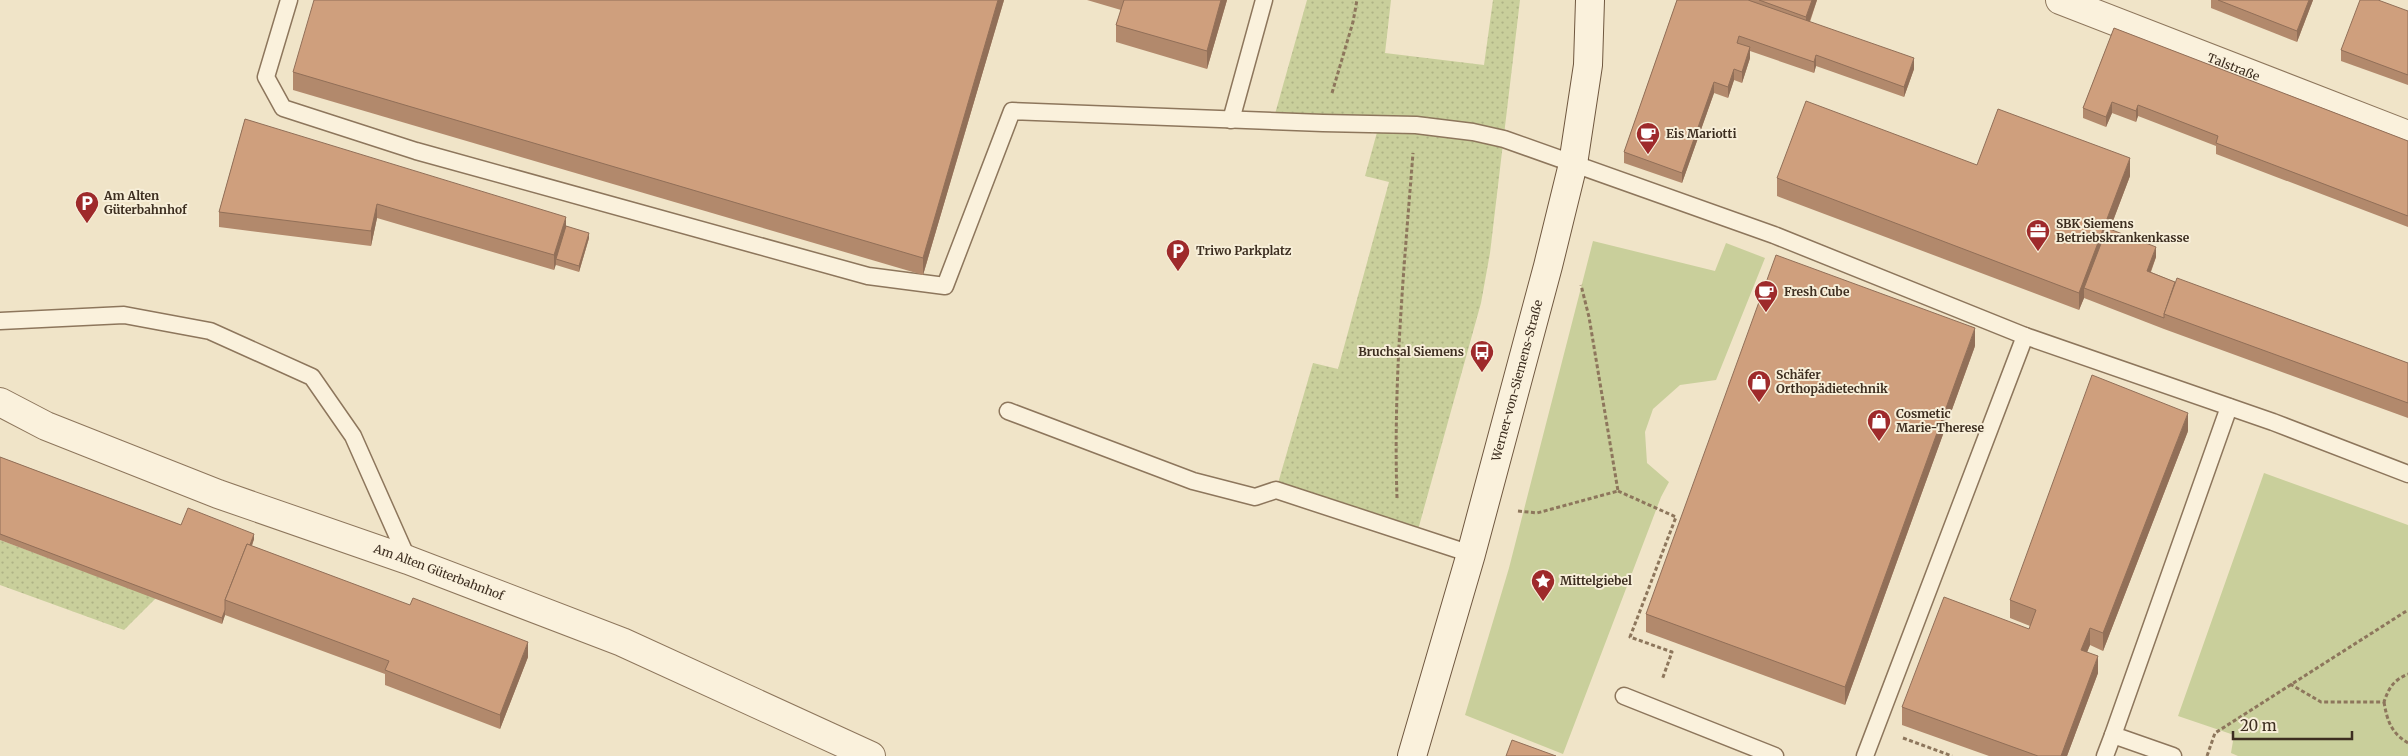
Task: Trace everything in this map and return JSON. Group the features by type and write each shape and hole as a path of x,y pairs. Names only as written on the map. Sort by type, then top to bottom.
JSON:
{"street":[{"name":"Werner-von-Siemens-Straße","path":"1412,756 1471,554 1546,275 1573,164 1588,65 1590,0"},
{"name":"Talstraße","path":"2060,0 2408,135"},
{"name":"Am Alten Güterbahnhof","path":"0,402 46,426 218,494 408,560 622,642 872,756"}],"lane":[{"path":"289,0 266,77 284,108 416,151 868,276 945,286 1012,111 1416,125 1473,132 1504,139 1774,235 2025,336 2229,407 2408,474"},
{"path":"1231,120 1264,0"},
{"path":"0,321 124,314 210,331 312,377 353,436 408,560"},
{"path":"1865,756 2025,336"},
{"path":"2105,756 2229,407"},
{"path":"1008,411 1193,481 1255,497 1276,490 1471,554"},
{"path":"1624,696 1653,705 1775,756"},
{"path":"2113,735 2173,756"}],"path":[{"path":"1323,123 1353,22 1357,0"},
{"path":"1398,531 1395,451 1400,332 1416,125"},
{"path":"1580,284 1589,317 1618,491"},
{"path":"1518,511 1537,513 1618,491 1676,517 1630,637 1672,652 1653,705"},
{"path":"2207,756 2215,733 2408,610"},
{"path":"2408,674 2398,678 2388,688 2384,702 2387,721 2398,737 2408,743"},
{"path":"2290,684 2321,702 2384,702"},
{"path":"1875,728 1952,756"}],"green space":[{"path":"1307,0 1391,0 1385,53 1484,65 1493,0 1520,0 1490,253 1481,303 1416,537 1276,490 1313,363 1338,369 1389,182 1365,176 1379,125 1273,121"},
{"path":"1593,241 1715,271 1726,243 1765,258 1716,380 1680,385 1653,409 1645,432 1647,463 1669,482 1661,497 1563,754 1465,715 1509,568"},
{"path":"2264,473 2408,525 2408,756 2238,756 2231,753 2234,735 2178,716"},
{"path":"0,540 156,598 124,630 0,585"}],"building":[{"path":"314,0 998,0 923,258 293,72"},
{"path":"1124,0 1221,0 1207,51 1116,25"},
{"path":"1677,0 1748,0 1914,58 1904,87 1816,55 1814,62 1739,36 1737,43 1750,47 1742,72 1734,69 1728,87 1714,82 1682,173 1624,152"},
{"path":"1759,0 1812,0 1806,17"},
{"path":"2218,0 2309,0 2297,31"},
{"path":"2360,0 2378,0 2408,11 2408,75 2341,50"},
{"path":"2114,28 2408,141 2408,216 2216,143 2218,136 2138,105 2136,111 2112,102 2106,117 2083,108"},
{"path":"1806,101 1977,165 1998,109 2130,158 2079,293 1777,178"},
{"path":"245,119 566,217 554,255 377,204 371,231 219,212"},
{"path":"566,226 589,233 579,266 556,259"},
{"path":"2107,228 2156,247 2147,271 2175,282 2164,318 2084,288"},
{"path":"1776,255 1975,328 1845,687 1646,614"},
{"path":"2177,278 2408,363 2408,403 2164,314"},
{"path":"2092,375 2188,413 2103,633 2090,628 2081,650 2098,656 2061,756 2038,756 1902,707 1944,597 2029,629 2036,610 2010,600"},
{"path":"0,457 181,525 188,508 254,534 250,545 247,544 225,600 225,610 222,618 0,534"},
{"path":"247,544 410,605 413,598 528,642 500,715 385,670 389,661 225,600"},
{"path":"1512,740 1556,756 1506,756"}],"place":[{"name":"Eis Mariotti","path":"1648,155"},
{"name":"Am Alten Güterbahnhof","path":"87,224"},
{"name":"SBK Siemens Betriebskrankenkasse","path":"2038,252"},
{"name":"Triwo Parkplatz","path":"1178,272"},
{"name":"Fresh Cube","path":"1766,313"},
{"name":"Bruchsal Siemens","path":"1482,373"},
{"name":"Schäfer Orthopädietechnik","path":"1759,403"},
{"name":"Cosmetic Marie-Therese","path":"1879,442"},
{"name":"Mittelgiebel","path":"1543,602"}]}
